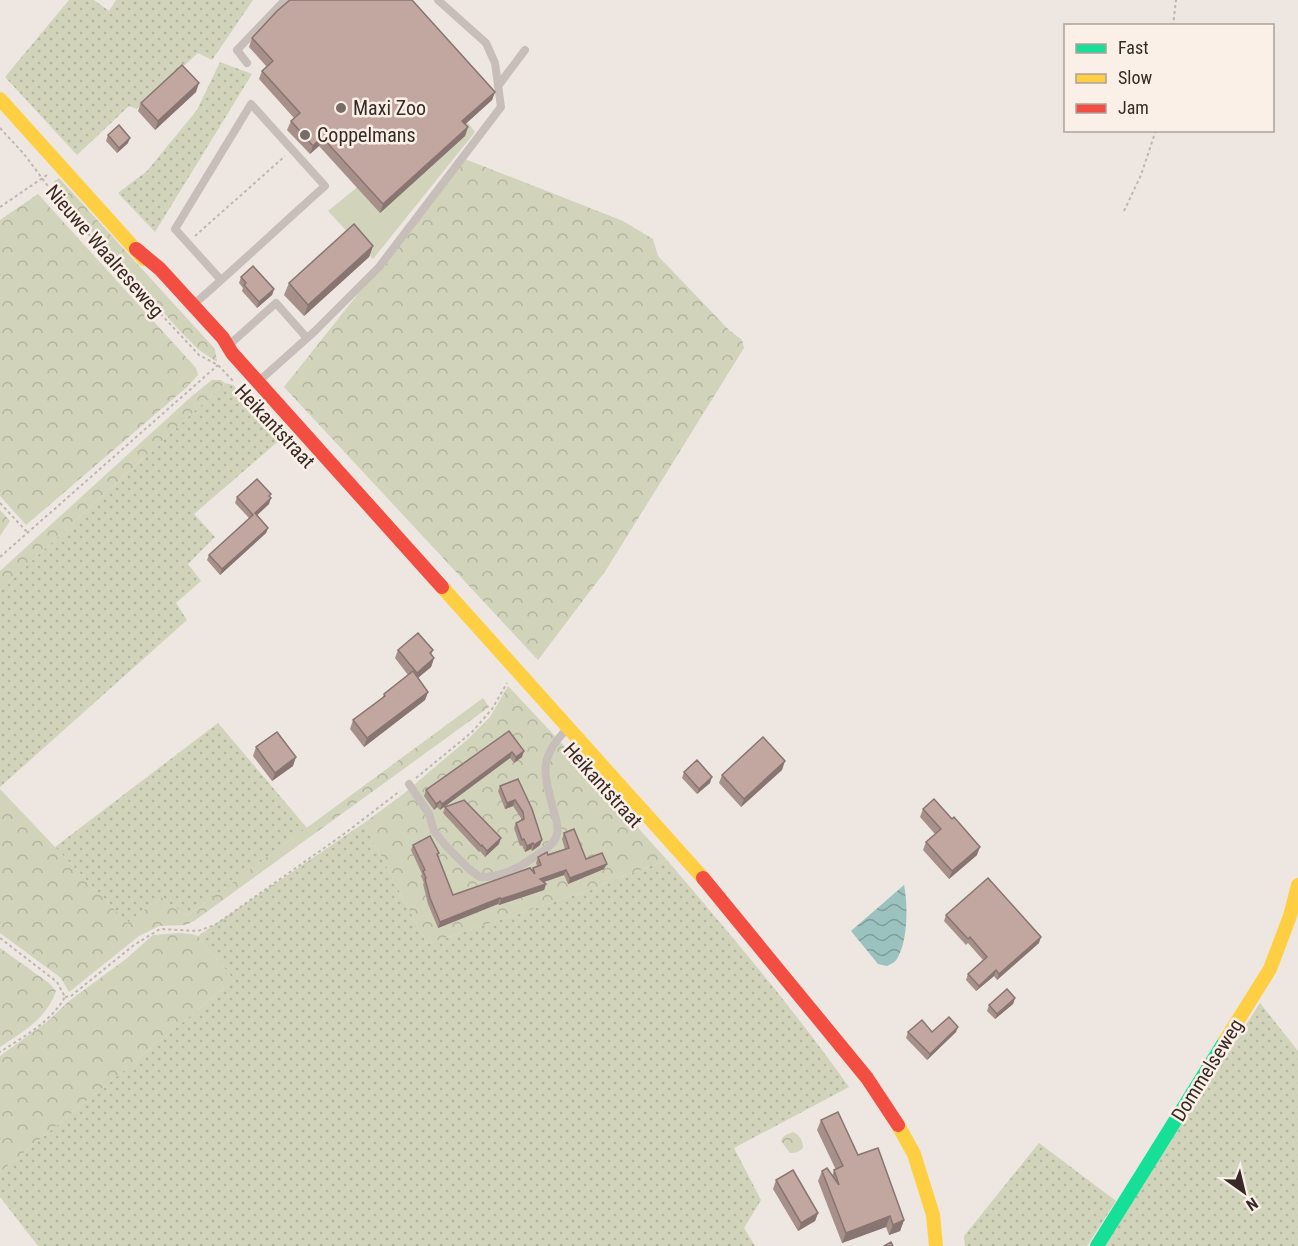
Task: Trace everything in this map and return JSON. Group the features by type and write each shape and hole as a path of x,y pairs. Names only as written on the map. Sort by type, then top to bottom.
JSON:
{"street":[{"name":"Nieuwe Waalreseweg","path":"0,99 136,249 155,274 190,307 217,342 230,350 274,400"},
{"name":"Heikantstraat","path":"274,400 699,873 867,1078 914,1154 933,1215 936,1246"},
{"name":"Dommelseweg","path":"1097,1246 1270,969 1290,916 1298,885"}],"lane":[{"path":"247,63 237,50 285,0"},
{"path":"258,382 308,338 379,267 501,107 495,63 486,43 438,0"},
{"path":"498,86 525,50"},
{"path":"190,307 221,280 325,186 251,104 175,229 221,280"},
{"path":"230,350 276,303 308,338"},
{"path":"408,784 429,814 434,831 446,846 480,877 496,877 521,866 545,849 558,832 545,764 548,752 559,736 569,727"}],"path":[{"path":"1173,24 1176,0"},
{"name":"Nieuwe Waalreseweg","path":"0,128 24,154 65,208 199,355 218,366"},
{"path":"1124,211 1141,175 1155,132"},
{"path":"188,243 292,149"},
{"path":"0,207 42,179"},
{"path":"0,556 218,366"},
{"name":"Heikantstraat","path":"218,366 233,382"},
{"path":"0,503 28,533"},
{"path":"64,997 71,996 134,945 160,929 198,931 215,925 344,834 472,732 492,709 508,681"},
{"path":"0,938 57,982 64,997"},
{"path":"0,1052 38,1027 59,1006 64,997"}],"green space":[{"path":"69,0 94,0 109,11 116,0 253,0 212,60 198,53 137,109 129,106 77,155 5,77"},
{"path":"220,62 252,74 155,232 118,193 147,171 197,110"},
{"path":"432,76 475,132 373,259 328,211 360,185"},
{"path":"465,159 623,221 653,239 658,256 729,330 742,340 744,348 606,570 538,660 284,387"},
{"path":"59,178 215,349 217,362 199,350 179,330 68,205 54,182"},
{"path":"38,194 196,368 198,375 187,387 26,525 0,496 0,220"},
{"path":"212,380 221,380 225,383 0,590 0,571"},
{"path":"225,383 233,385 282,438 194,514 215,537 188,564 201,581 176,603 187,620 0,787 0,590"},
{"path":"0,510 10,521 0,536"},
{"path":"508,686 667,860 593,889 427,944 364,823 402,795 468,739 490,717"},
{"path":"483,698 489,707 194,921 186,925 159,926 139,936 69,992 61,978 0,933 0,789 127,923 161,897 187,916"},
{"path":"218,723 307,828 187,916 161,897 127,923 55,847"},
{"path":"364,823 427,944 593,889 667,860 783,1000 849,1087 734,1148 761,1200 744,1228 755,1246 38,1246 0,1197 0,1172 234,980 198,936"},
{"path":"179,933 198,936 234,980 0,1172 0,1056 48,1021 69,1001 126,959 153,935"},
{"path":"0,948 49,983 56,991 52,1001 40,1017 26,1030 0,1047"},
{"path":"1260,1003 1298,1051 1298,1246 1103,1246"},
{"path":"793,1132 801,1138 803,1148 790,1153 781,1141 784,1136"},
{"path":"1039,1143 1116,1201 1087,1246 965,1246 964,1236"}],"water":[{"path":"904,885 906,922 904,941 897,959 892,964 887,966 878,964 851,931"}],"building":[{"path":"290,0 412,0 495,92 462,121 468,127 383,204 322,137 313,146 291,121 300,113 262,71 273,61 252,38"},
{"path":"182,65 199,83 158,121 141,103"},
{"path":"119,125 130,138 119,148 108,135"},
{"path":"354,224 373,246 308,305 289,283"},
{"path":"253,266 274,289 259,302 244,285 246,283 241,277"},
{"path":"257,479 271,494 269,496 271,498 255,513 268,528 222,569 209,555 253,515 237,497"},
{"path":"418,633 433,650 430,653 434,658 417,673 398,650"},
{"path":"413,671 428,692 367,738 353,720"},
{"path":"509,731 524,751 516,757 512,752 442,804 440,801 436,804 426,790"},
{"path":"277,732 296,757 275,773 256,747"},
{"path":"763,737 785,761 744,799 722,775"},
{"path":"697,760 712,777 699,789 684,772"},
{"path":"518,779 532,809 542,840 534,845 533,843 527,846 524,839 522,840 516,823 524,819 523,812 515,800 507,803 500,786"},
{"path":"934,799 952,819 954,817 980,847 952,871 926,842 941,829 923,809"},
{"path":"464,800 501,838 487,851 445,807"},
{"path":"574,829 586,859 602,853 607,864 570,878 566,870 540,879 546,884 500,898 440,922 430,898 423,871 425,870 413,845 430,836 439,853 437,854 453,895 530,868 535,874 533,868 541,865 538,857 547,852 548,855 569,848 564,833"},
{"path":"988,878 1041,937 999,974 996,970 979,986 968,974 987,957 970,937 968,939 946,915"},
{"path":"1007,989 1015,998 997,1014 989,1005"},
{"path":"949,1017 958,1027 930,1054 908,1032 922,1020 932,1032"},
{"path":"838,1112 858,1155 878,1148 904,1220 893,1225 890,1216 846,1233 822,1171 827,1168 839,1185 834,1170 843,1166 821,1120"},
{"path":"793,1170 818,1213 801,1223 776,1180"}],"traffic: fast":[{"path":"1097,1246 1225,1041"}],"traffic: slow":[{"path":"0,99 144,259"},
{"path":"442,587 703,878"},
{"path":"1225,1041 1270,969 1290,916 1298,885"},
{"path":"898,1125 914,1154 933,1215 936,1246"}],"traffic: jam":[{"path":"136,249 160,269 223,338 232,353 442,587"},
{"path":"703,878 867,1078 898,1125"}],"place":[{"name":"Maxi Zoo","path":"341,108"},
{"name":"Coppelmans","path":"305,135"}]}
